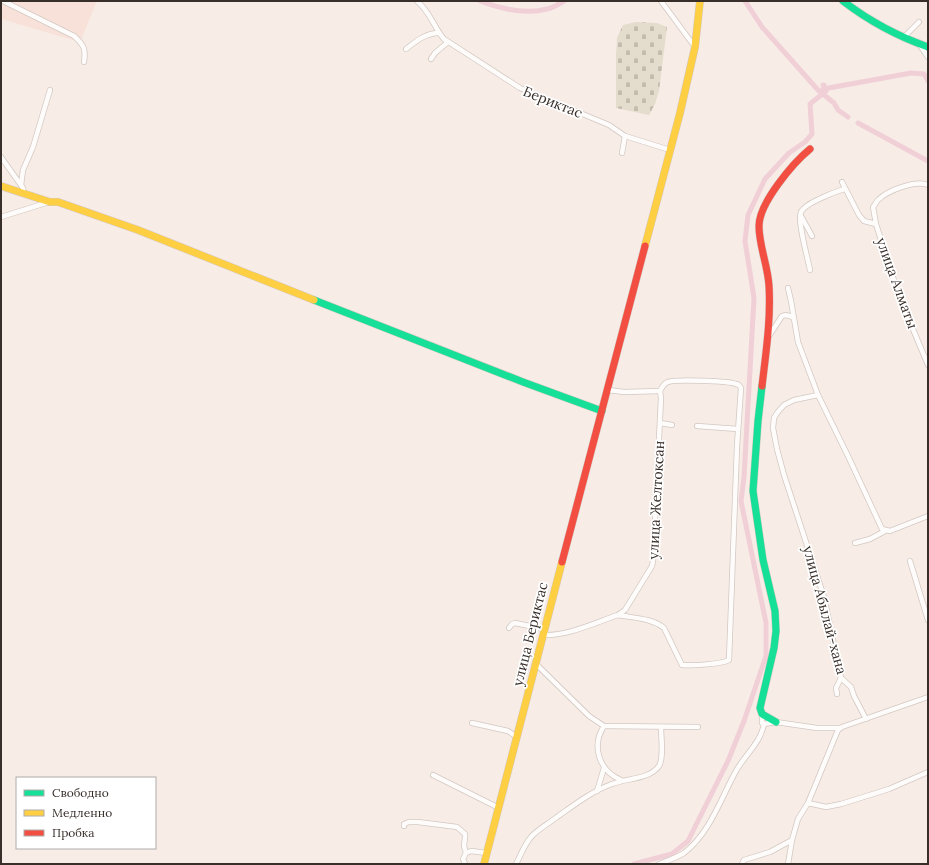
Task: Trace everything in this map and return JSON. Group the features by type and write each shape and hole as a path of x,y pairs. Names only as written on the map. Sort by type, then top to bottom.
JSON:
{"street":[{"path":"3,1 74,36 83,44 85,56 84,62"},
{"name":"Бериктас","path":"417,1 431,16 439,33 446,40 520,88 609,125 625,136 670,150"},
{"path":"661,1 695,47"},
{"name":"улица Бериктас","path":"484,864 543,632 670,150 695,47 700,1"},
{"path":"843,1 873,22 928,47"},
{"path":"904,37 919,22"},
{"path":"406,49 420,38 433,33 439,33"},
{"path":"431,59 446,40"},
{"path":"919,44 928,57"},
{"path":"21,185 23,170 33,146 50,90"},
{"path":"622,153 625,136"},
{"path":"659,864 685,852 704,831 736,771 760,737 764,724 762,723 760,708 761,699 774,648 776,631 775,611 758,530 753,491 758,421 770,317 769,284 761,246 759,225 762,212 782,179 810,149"},
{"path":"1,157 21,185 24,193"},
{"name":"улица Алматы","path":"842,182 844,189 859,216 864,221 876,224"},
{"name":"улица Алматы","path":"928,185 907,185 887,193 878,200 873,207 876,224 899,296 928,365"},
{"path":"1,186 50,202"},
{"path":"810,270 803,239 800,214 803,209 818,200 844,189"},
{"path":"1,217 50,202 58,202 138,230 516,379 602,411"},
{"path":"800,214 812,236"},
{"path":"788,288 798,342 818,394 882,529 885,531"},
{"path":"768,337 782,316 789,315 794,318"},
{"path":"509,628 515,623 554,635 618,615 654,622 661,625 664,628 682,665 726,662 729,660 741,388 737,384 704,381 668,381 664,384 660,391 624,392 608,390"},
{"name":"улица Желтоксан","path":"618,615 625,610 649,572 653,561 660,423 660,391"},
{"name":"улица Абылай-хана","path":"818,394 794,400 784,406 774,418 773,428 784,474 824,597 841,678 851,687 866,719"},
{"path":"660,423 672,425"},
{"path":"697,426 738,429"},
{"path":"855,543 870,539 885,531 890,531 928,516"},
{"path":"910,561 928,620"},
{"path":"536,664 589,716 604,726 698,727"},
{"path":"837,694 836,688 841,678"},
{"path":"764,724 776,722 817,728 840,728 928,697"},
{"path":"762,714 776,722"},
{"path":"472,723 508,731 517,737"},
{"path":"604,726 599,738 598,749 600,758 604,768 613,777 621,780"},
{"path":"516,864 529,839 539,829 610,784 621,780 648,775 655,770 662,759 661,727"},
{"path":"788,864 792,840 798,819 808,803 840,728"},
{"path":"597,791 604,768"},
{"path":"808,803 826,807 841,804 889,789 928,772"},
{"path":"433,775 499,808"},
{"path":"404,826 404,824 410,822 418,822 457,827 465,834 466,837 464,846 466,853 463,859 465,864"},
{"path":"742,864 744,860 770,852 792,840"},
{"path":"466,853 470,851 487,853"}],"shaded area":[{"path":"1,1 97,1 80,42 1,19"}],"green space":[{"path":"636,22 657,23 667,27 659,91 655,104 649,115 616,108 617,38 623,25"}],"waterway":[{"path":"480,1 505,9 522,11 539,11 556,6 564,1"},
{"path":"745,1 762,27 818,90 834,103 838,110 848,117"},
{"path":"823,89 911,73 924,74 928,81"},
{"path":"634,864 672,854 688,841 728,761 744,721 766,656 766,623 741,501 744,477 754,298 745,241 748,215 765,179 789,153 805,142 812,134 810,104 826,91 823,85"},
{"path":"858,123 928,161"}],"traffic: fast":[{"path":"843,1 884,27 905,38 928,47"},
{"path":"314,300 523,382 602,411"},
{"path":"762,386 753,491 763,560 775,611 776,631 774,648 760,708 762,714 776,722"}],"traffic: slow":[{"path":"645,246 680,113 695,47 700,1"},
{"path":"1,186 50,202 58,202 138,230 314,300"},
{"path":"484,864 562,562"}],"traffic: jam":[{"path":"762,386 768,336 769,298 767,271 759,234 760,217 771,195 786,173 810,149"},
{"path":"562,562 645,246"}]}
